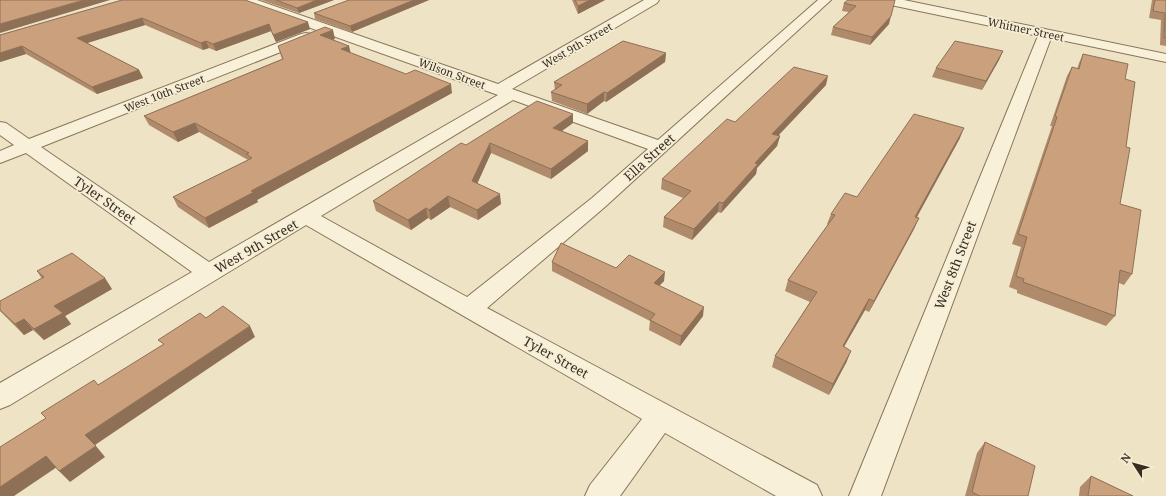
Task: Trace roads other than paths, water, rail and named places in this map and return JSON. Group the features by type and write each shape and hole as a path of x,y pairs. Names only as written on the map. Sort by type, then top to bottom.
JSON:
{"street":[{"name":"Wilson Street","path":"245,0 660,147"},
{"name":"West 9th Street","path":"0,398 307,216 653,0"},
{"name":"Ella Street","path":"469,309 599,202 825,0"},
{"name":"Whitner Street","path":"886,0 967,11 1046,33 1166,58"},
{"path":"299,19 316,13"},
{"name":"West 10th Street","path":"0,157 327,29"},
{"name":"West 8th Street","path":"865,496 1046,33"},
{"name":"Tyler Street","path":"0,127 210,274"},
{"name":"Tyler Street","path":"307,216 469,309 806,496"},
{"path":"601,496 661,416"}]}
